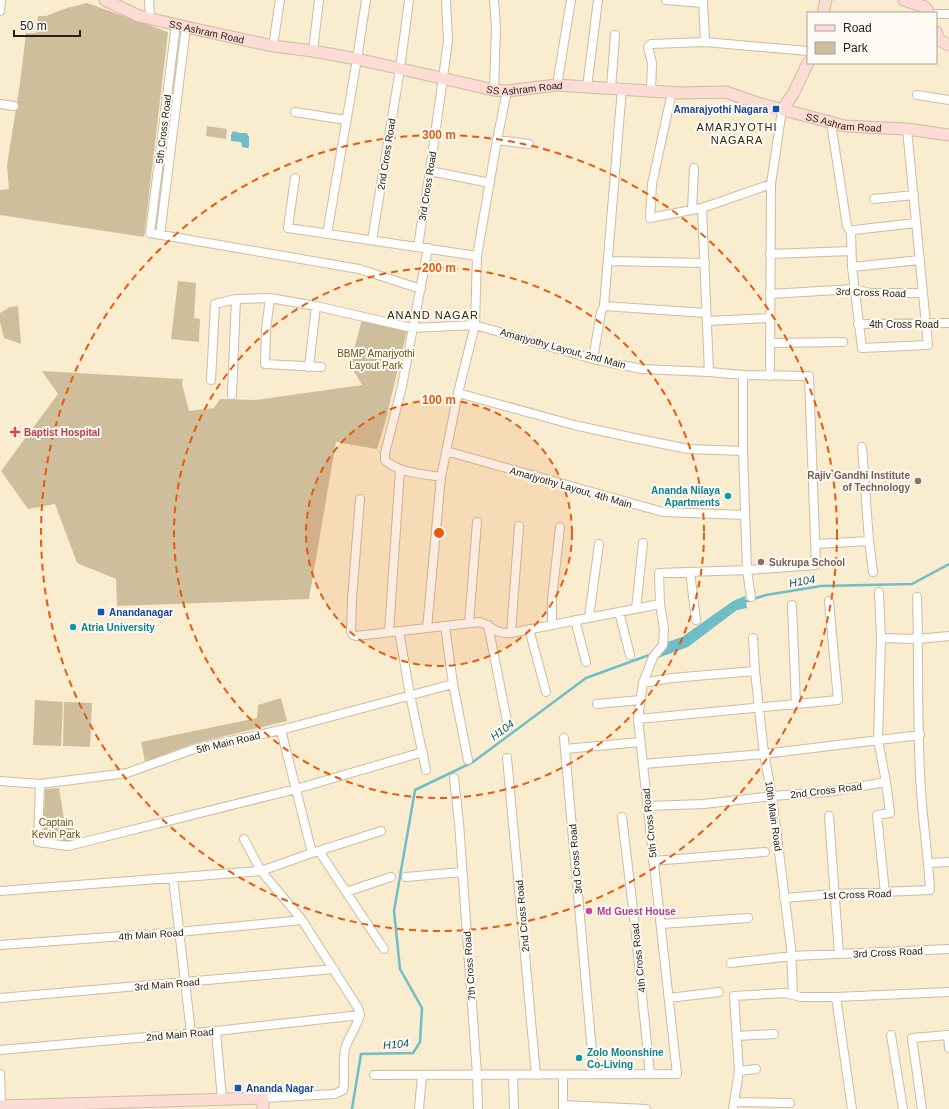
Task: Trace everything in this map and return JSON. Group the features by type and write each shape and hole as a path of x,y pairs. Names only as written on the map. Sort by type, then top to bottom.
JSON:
{"street":[{"path":"0,10 1,0"},
{"name":"SS Ashram Road","path":"105,0 140,16 150,17 181,26 273,46 357,59 494,90 507,91 557,85 672,92 726,92 757,103 845,126 907,129 949,135"},
{"path":"149,0 150,17"},
{"path":"273,46 280,0"},
{"path":"313,51 319,0"},
{"path":"327,234 366,0"},
{"name":"2nd Cross Road","path":"372,240 400,69 409,0"},
{"name":"3rd Cross Road","path":"418,246 448,41 446,0"},
{"path":"494,0 496,27 494,90"},
{"path":"557,85 571,0"},
{"path":"587,87 598,0"},
{"path":"666,0 702,2 706,42"},
{"path":"823,12 826,0"},
{"path":"904,0 925,7 928,12"},
{"path":"937,14 949,14"},
{"name":"5th Cross Road","path":"181,26 172,136 160,235 150,233 162,135 181,26"},
{"path":"593,359 600,312 604,306 608,261 616,88 614,35"},
{"path":"937,35 939,40 949,45"},
{"path":"651,90 652,63 648,49 649,45 706,42 807,51"},
{"path":"770,376 771,184 782,110 793,94 808,64"},
{"path":"427,628 441,477 458,393 476,325 477,256 507,91"},
{"path":"672,92 652,184 650,218 702,208 771,184"},
{"path":"916,95 949,100"},
{"path":"0,104 14,106"},
{"path":"295,112 346,120"},
{"path":"831,123 847,226 851,232 854,289 862,348 928,345 907,129"},
{"path":"162,135 172,136"},
{"path":"497,140 529,144"},
{"path":"692,210 694,168"},
{"path":"430,171 490,183"},
{"path":"295,178 288,228 418,246 477,256"},
{"path":"874,199 914,195"},
{"path":"702,208 709,372"},
{"path":"851,232 854,230 916,223"},
{"path":"160,235 359,269 421,289"},
{"path":"428,248 402,386 385,453 385,460 400,470 441,477"},
{"path":"770,254 851,251"},
{"path":"852,267 920,260"},
{"path":"608,261 705,263"},
{"name":"3rd Cross Road","path":"770,294 854,289 870,293 923,293"},
{"path":"270,298 266,330 265,364 321,367"},
{"name":"Amarjyothy Layout, 2nd Main","path":"211,380 214,304 236,299 270,298 316,306 412,328 476,325 593,359 642,369 743,375 809,376 816,544"},
{"path":"232,395 236,299"},
{"path":"309,367 316,306"},
{"path":"604,306 706,317 770,318"},
{"name":"4th Cross Road","path":"858,324 949,323"},
{"path":"770,342 843,342"},
{"path":"743,375 745,515 747,570 751,597"},
{"path":"458,393 574,425 688,449 743,451"},
{"path":"862,447 869,541 873,572"},
{"name":"Amarjyothy Layout, 4th Main","path":"446,451 663,512 745,515"},
{"path":"389,632 400,470"},
{"path":"360,499 351,631 353,635 356,636 480,622 488,625 501,634 511,633 660,604 659,573 747,570 816,565 816,544 869,541"},
{"path":"469,623 477,522"},
{"path":"511,633 519,526"},
{"path":"552,624 552,599 560,527"},
{"path":"636,609 643,543"},
{"path":"589,617 599,544"},
{"path":"690,572 696,620"},
{"path":"879,592 881,638 878,740 890,813 877,815 885,893"},
{"path":"917,597 920,772 929,863 949,862"},
{"path":"638,719 838,700 829,601"},
{"name":"5th Cross Road","path":"650,1074 677,1074 638,719 643,683 653,657 663,645 664,629 660,604"},
{"path":"792,605 796,705"},
{"path":"619,612 630,655"},
{"path":"575,620 586,662"},
{"path":"488,625 508,726"},
{"path":"445,626 453,684 468,760"},
{"path":"529,629 546,692"},
{"path":"399,631 410,695 426,770"},
{"path":"881,638 918,639 949,636"},
{"name":"10th Main Road","path":"753,638 764,754 772,796 792,956 791,982 793,995"},
{"path":"643,683 672,678 755,671"},
{"name":"5th Main Road","path":"0,781 40,784 126,773 194,749 281,730 453,684"},
{"path":"597,704 641,700"},
{"path":"281,730 296,789 315,852 346,892 384,950"},
{"path":"643,764 764,754 920,735"},
{"name":"3rd Cross Road","path":"564,738 594,1074"},
{"path":"565,749 640,742"},
{"path":"40,784 38,842 68,846 296,789 423,752"},
{"name":"2nd Cross Road","path":"507,758 536,1075"},
{"name":"7th Cross Road","path":"454,778 459,823 478,1074 478,1109"},
{"name":"2nd Cross Road","path":"647,806 704,804 772,796 828,792 886,782"},
{"path":"829,816 839,954"},
{"name":"4th Cross Road","path":"622,817 650,1074"},
{"path":"0,891 261,871 381,831"},
{"path":"0,1074 1,1107 222,1100 263,1104 335,1094 343,1090 345,1080 344,1062 346,1047 360,1015 358,1008 302,920 261,871 244,839"},
{"path":"653,861 765,852"},
{"name":"1st Cross Road","path":"784,898 834,894 930,890 929,863"},
{"path":"406,877 462,872"},
{"path":"346,892 391,877"},
{"path":"173,878 190,1032"},
{"path":"660,924 748,918"},
{"name":"4th Main Road","path":"0,945 179,932 302,920"},
{"name":"3rd Cross Road","path":"731,963 792,956 949,949"},
{"name":"3rd Main Road","path":"0,998 334,969"},
{"path":"669,998 719,992"},
{"path":"790,1103 733,1106 739,1071 734,996 785,993 800,997 836,997 949,992"},
{"path":"836,997 852,1109"},
{"name":"2nd Main Road","path":"0,1050 190,1032 216,1031 360,1015"},
{"path":"216,1031 222,1100"},
{"path":"737,1036 774,1034"},
{"path":"891,1035 903,1109"},
{"path":"922,1109 912,1038 948,1035 949,1048"},
{"path":"739,1071 756,1069"},
{"path":"374,1075 650,1074"},
{"path":"419,1109 422,1075"},
{"path":"513,1075 514,1109"},
{"path":"563,1075 563,1107 646,1109"}],"green space":[{"path":"87,3 168,32 144,237 0,215 0,190 9,189 7,165 26,33 36,33 38,16 46,16 67,8"},
{"path":"207,126 227,129 226,139 206,136"},
{"path":"178,281 196,283 194,318 200,319 199,342 171,339"},
{"path":"18,306 21,344 4,338 0,322 0,313 10,307"},
{"name":"BBMP Amarjyothi Layout Park","path":"362,319 407,331 385,423 377,449 336,442 309,599 117,606 116,579 77,563 55,504 28,509 1,471 58,394 42,371 183,379 182,384 189,411 214,408 220,399 256,400 362,385 350,365"},
{"path":"281,698 287,721 192,744 145,762 141,742 257,718 258,705"},
{"path":"35,700 63,702 61,746 33,745"},
{"path":"64,702 92,703 90,747 63,746"},
{"name":"Captain Kevin Park","path":"59,788 64,819 72,818 75,840 68,842 43,838 45,789"}],"water":[{"path":"233,131 247,133 249,137 248,148 242,147 241,142 231,141"},
{"path":"745,596 747,608 737,610 688,647 655,659 664,643 682,637 733,601"}],"waterway":[{"name":"H104","path":"744,602 766,595 821,586 912,584 949,564"},
{"name":"H104","path":"352,1109 361,1054 413,1053 420,1042 422,1008 400,969 394,911 415,790 473,762 586,678 652,654"}],"place":[{"name":"Amarajyothi Nagara","path":"776,109"},
{"name":"Baptist Hospital","path":"15,432"},
{"name":"Rajiv Gandhi Institute of Technology","path":"918,481"},
{"name":"Ananda Nilaya Apartments","path":"728,496"},
{"name":"Sukrupa School","path":"761,562"},
{"name":"Anandanagar","path":"101,612"},
{"name":"Atria University","path":"73,627"},
{"name":"Md Guest House","path":"589,911"},
{"name":"Zolo Moonshine Co-Living","path":"579,1058"},
{"name":"Ananda Nagar","path":"238,1088"}],"district":[{"name":"AMARJYOTHI NAGARA","path":"737,133"},
{"name":"ANAND NAGAR","path":"433,315"}]}
